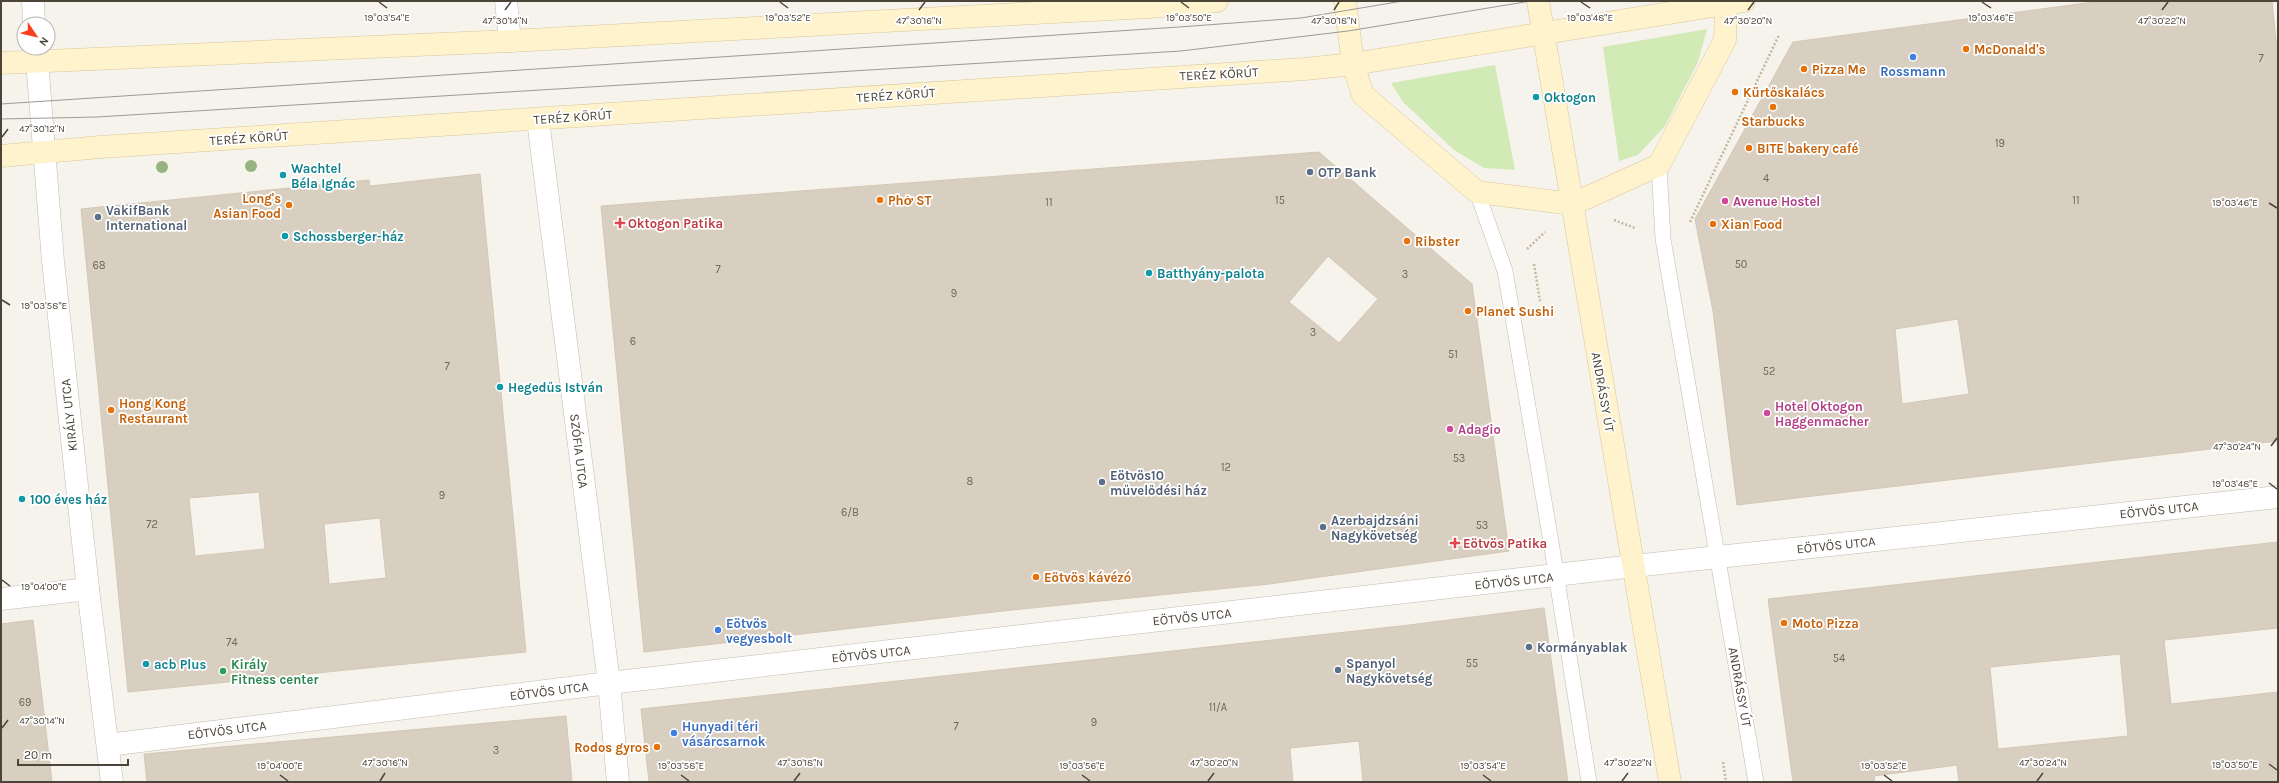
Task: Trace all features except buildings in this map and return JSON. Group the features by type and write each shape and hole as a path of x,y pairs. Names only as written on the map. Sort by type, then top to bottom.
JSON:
{"main road":[{"path":"56,53 510,41 1149,7 1217,1"},
{"path":"1345,1 1353,64 1363,95 1477,192 1573,204 1658,165 1725,40 1732,2"},
{"name":"ANDRÁSSY ÚT","path":"1538,1 1573,204 1579,256 1634,566 1670,782"},
{"name":"TERÉZ KÖRÚT","path":"1,156 1248,73 1353,64 1732,2"},
{"path":"1,63 28,56"}],"street":[{"path":"33,1 34,16"},
{"path":"506,1 510,41"},
{"name":"KIRÁLY UTCA","path":"36,56 52,261 88,589 112,782"},
{"name":"SZÓFIA UTCA","path":"538,120 609,684 618,782"},
{"name":"EÖTVÖS UTCA","path":"108,745 609,684 1634,566 2278,498"},
{"path":"1,599 88,589"}],"lane":[{"name":"ANDRÁSSY ÚT","path":"1658,165 1663,239 1719,558 1756,782"},
{"path":"1477,192 1505,270 1589,782"}],"path":[{"path":"1688,226 1779,35"},
{"path":"1505,270 1573,204 1663,239"}],"green space":[{"path":"1707,29 1698,62 1665,126 1638,155 1619,161 1603,47"},
{"path":"1495,65 1515,170 1484,168 1454,150 1403,102 1391,83"}],"tram line":[{"path":"1,104 1179,27 1301,18 1403,1"},
{"path":"1,119 97,117 1181,51 1348,31 1531,1"}],"place":[{"name":"McDonald's","path":"1966,49"},
{"name":"Rossmann","path":"1913,57"},
{"name":"Pizza Me","path":"1804,69"},
{"name":"Kürtőskalács","path":"1735,92"},
{"name":"Oktogon","path":"1536,97"},
{"name":"Starbucks","path":"1773,107"},
{"name":"BITE bakery café","path":"1749,148"},
{"name":"OTP Bank","path":"1310,172"},
{"name":"Wachtel Béla Ignác","path":"283,175"},
{"name":"Phở ST","path":"880,200"},
{"name":"Avenue Hostel","path":"1725,201"},
{"name":"Long's Asian Food","path":"289,205"},
{"name":"VakifBank International","path":"98,217"},
{"name":"Oktogon Patika","path":"620,223"},
{"name":"Xian Food","path":"1713,224"},
{"name":"Schossberger-ház","path":"285,236"},
{"name":"Ribster","path":"1407,241"},
{"name":"Batthyány-palota","path":"1149,273"},
{"name":"Planet Sushi","path":"1468,311"},
{"name":"Hegedűs István","path":"500,387"},
{"name":"Hong Kong Restaurant","path":"111,410"},
{"name":"Hotel Oktogon Haggenmacher","path":"1767,413"},
{"name":"Adagio","path":"1450,429"},
{"name":"Eötvös10 művelődési ház","path":"1102,482"},
{"name":"100 éves ház","path":"22,499"},
{"name":"Azerbajdzsáni Nagykövetség","path":"1323,527"},
{"name":"Eötvös Patika","path":"1455,543"},
{"name":"Eötvös kávézó","path":"1036,577"},
{"name":"Moto Pizza","path":"1784,623"},
{"name":"Eötvös vegyesbolt","path":"718,630"},
{"name":"Kormányablak","path":"1529,647"},
{"name":"acb Plus","path":"146,664"},
{"name":"Spanyol Nagykövetség","path":"1338,670"},
{"name":"Király Fitness center","path":"223,671"},
{"name":"Hunyadi téri vásárcsarnok","path":"674,733"},
{"name":"Rodos gyros","path":"657,747"}]}
